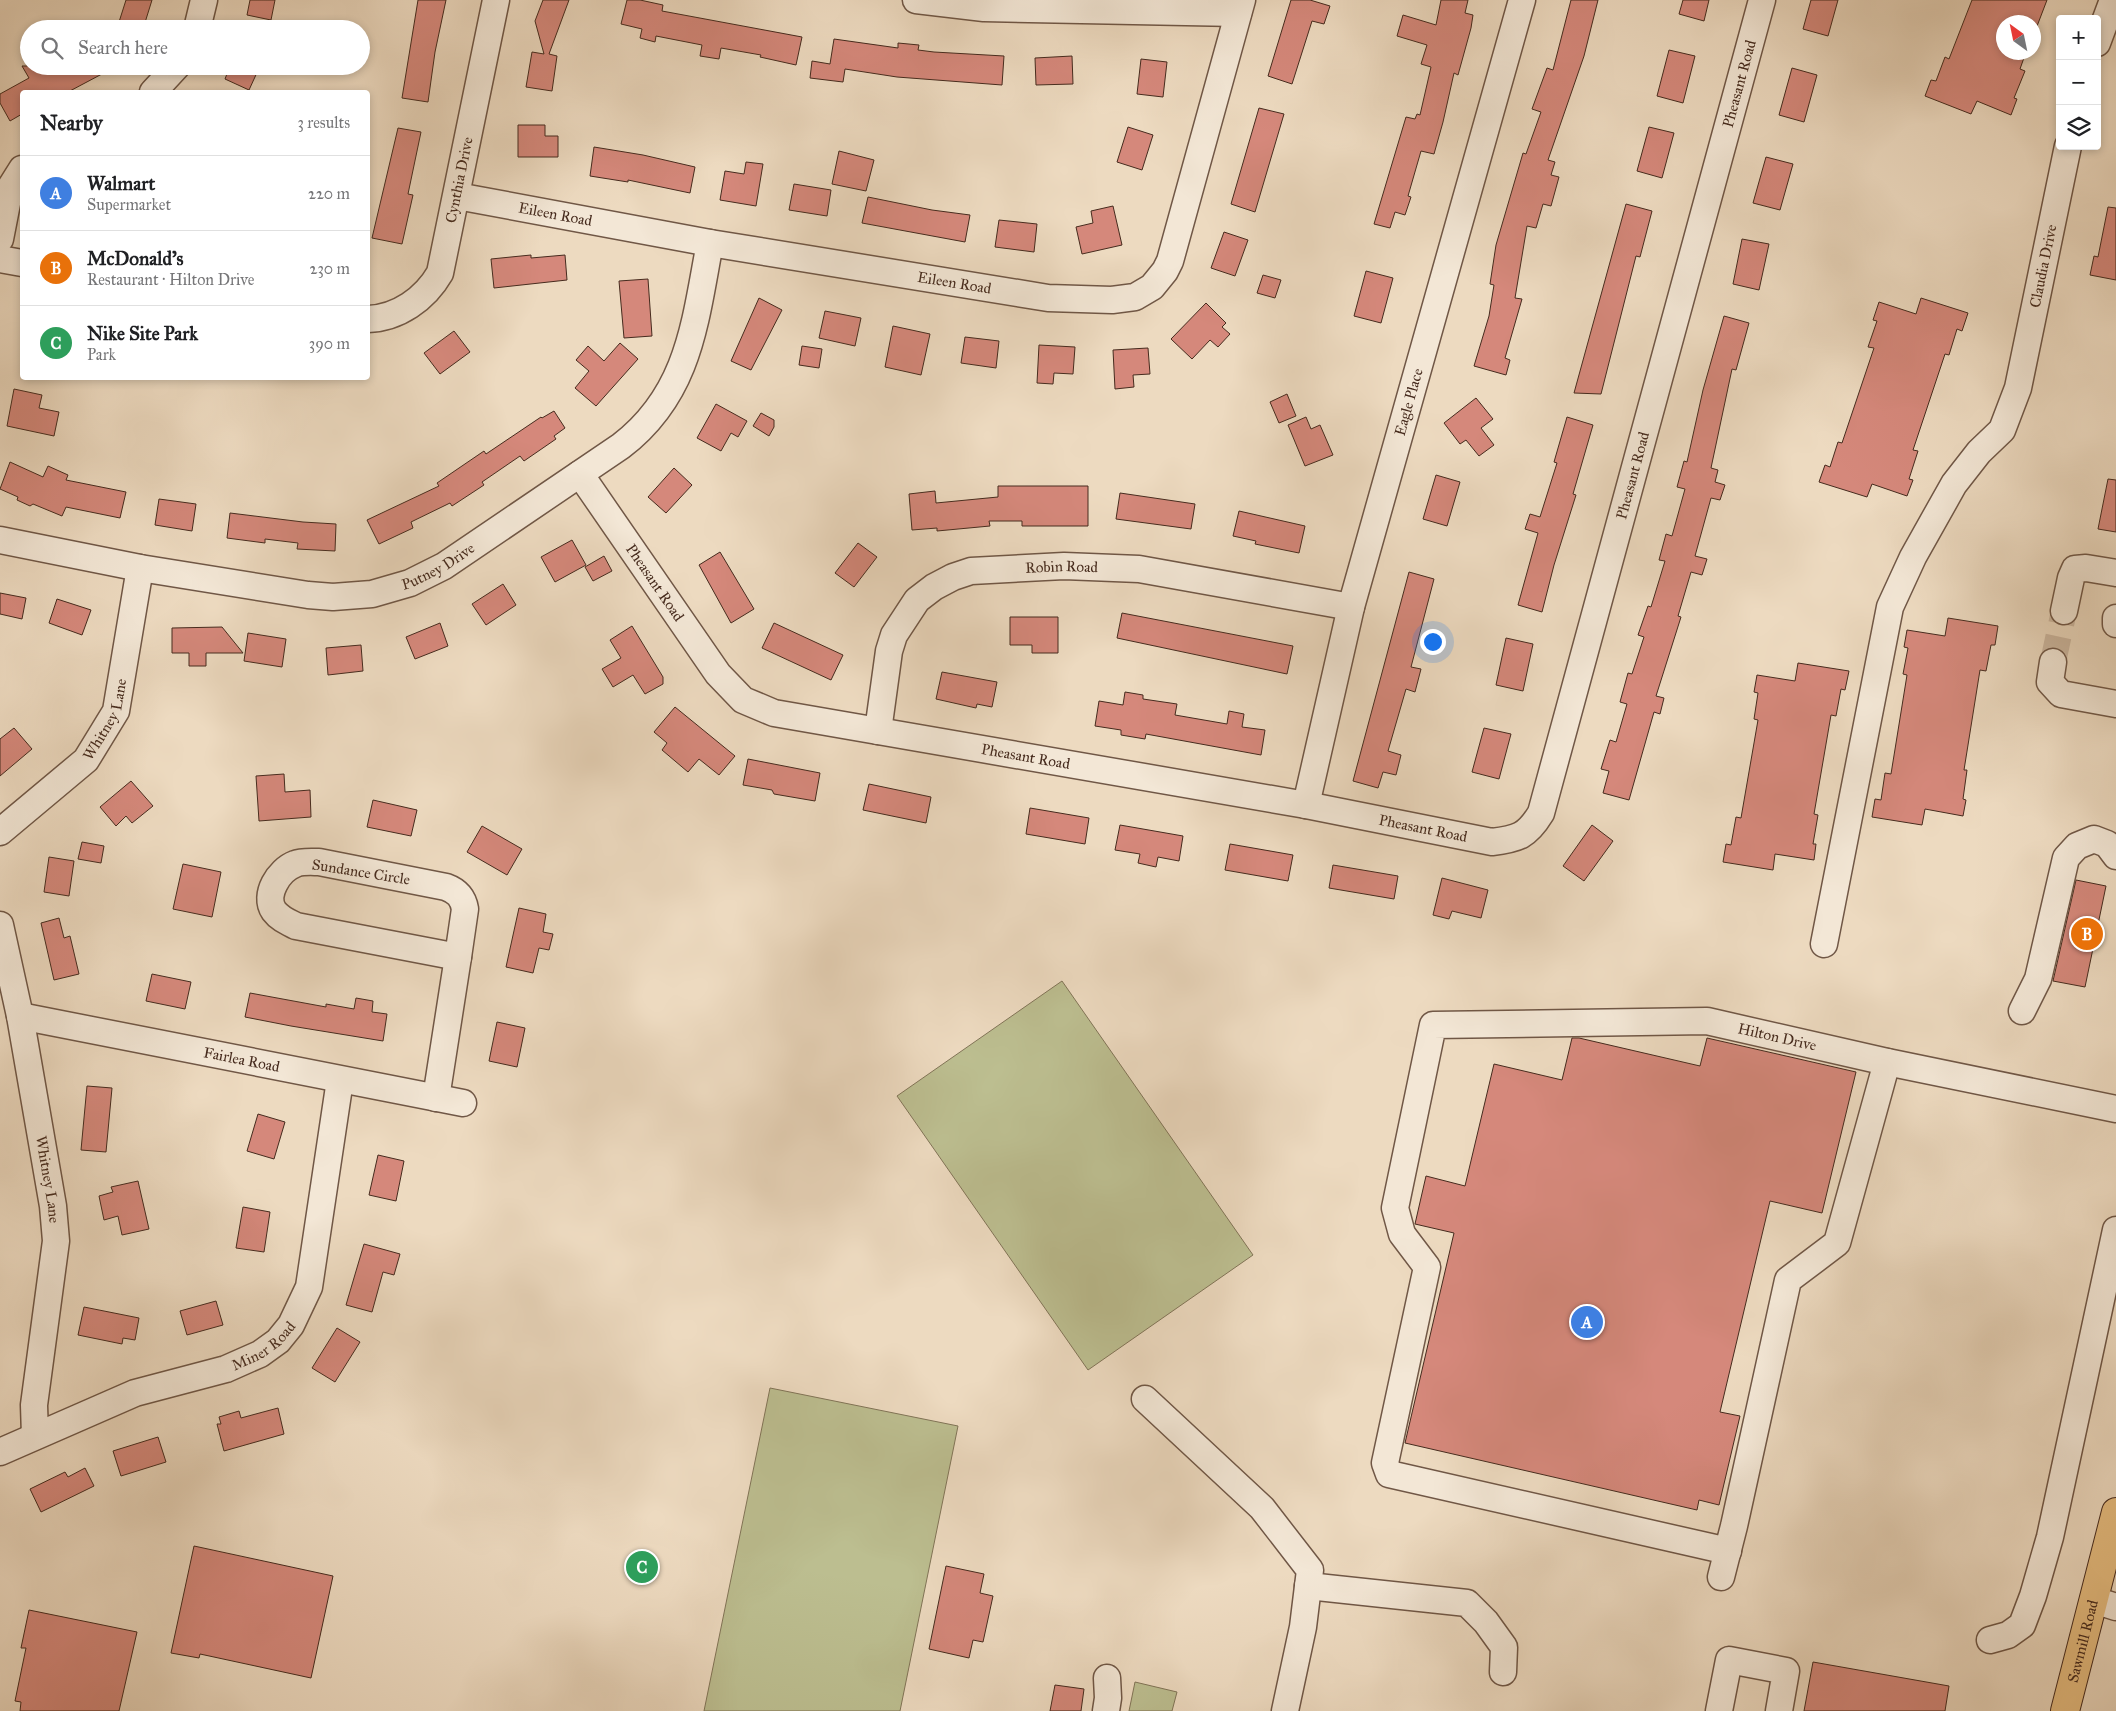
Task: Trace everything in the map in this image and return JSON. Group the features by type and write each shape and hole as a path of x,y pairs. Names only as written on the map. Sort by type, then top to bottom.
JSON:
{"main road":[{"name":"Sawmill Road","path":"2065,1711 2105,1604 2116,1512"}],"street":[{"path":"199,20 204,0"},
{"name":"Cynthia Drive","path":"370,319 380,318 398,312 414,302 431,288 440,273 496,0"},
{"path":"916,0 984,8 1240,7"},
{"name":"Eagle Place","path":"1306,805 1351,607 1522,0"},
{"name":"Pheasant Road","path":"580,474 718,674 743,700 774,713 1306,805 1492,842 1513,840 1525,834 1537,818 1548,784 1762,0"},
{"path":"2101,32 2113,0"},
{"name":"Eileen Road","path":"457,196 710,243 1048,298 1098,300 1135,296 1152,287 1170,261 1240,7"},
{"path":"155,90 169,75"},
{"name":"Claudia Drive","path":"1824,944 1890,608 1913,557 1954,484 1979,452 2002,430 2018,388 2067,150"},
{"path":"0,239 10,188 20,172"},
{"name":"Putney Drive","path":"0,540 140,568 308,595 333,597 372,594 410,583 444,566 635,436 645,426 663,402 682,368 690,343 710,243"},
{"path":"0,259 20,263"},
{"name":"Robin Road","path":"878,730 889,651 898,628 917,600 934,587 970,571 1064,566 1139,569 1351,607"},
{"name":"Whitney Lane","path":"0,832 86,760 116,711 140,568"},
{"path":"2064,611 2071,578 2075,569 2086,568 2116,573"},
{"path":"2116,618 2116,624"},
{"path":"2053,662 2050,682 2061,694 2116,704"},
{"path":"2022,1011 2038,979 2066,858 2077,846 2094,839 2113,849"},
{"name":"Sundance Circle","path":"436,1098 466,909 464,902 454,890 319,862 297,863 283,870 275,880 272,896 273,909 282,920 296,926 458,957"},
{"name":"Whitney Lane","path":"0,925 20,1016 56,1240 34,1405 35,1436"},
{"name":"Fairlea Road","path":"20,1016 464,1103"},
{"name":"Hilton Drive","path":"1728,1551 1389,1474 1385,1463 1427,1267 1402,1234 1396,1208 1433,1025 1707,1021 1887,1062 2116,1109"},
{"path":"1721,1577 1788,1280 1837,1243 1887,1062"},
{"name":"Miner Road","path":"0,1452 135,1393 226,1369 260,1354 278,1341 291,1325 309,1287 340,1080"},
{"path":"1990,1640 2008,1635 2022,1626 2033,1596 2050,1536 2116,1230"},
{"path":"1144,1400 1262,1508 1310,1570 1303,1627 1285,1711"},
{"path":"1308,1586 1467,1603 1486,1622 1504,1647 1502,1672"},
{"path":"1719,1711 1729,1660 1786,1671 1779,1711"},
{"path":"1106,1711 1108,1698 1107,1678"}],"green space":[{"path":"1062,981 1253,1255 1088,1370 897,1096"},
{"path":"770,1388 958,1426 900,1711 704,1711"},
{"path":"1135,1682 1177,1692 1172,1711 1129,1711"}],"building":[{"path":"126,0 152,0 146,20 120,20"},
{"path":"250,0 275,0 271,20 247,15"},
{"path":"418,0 446,0 435,52 428,102 402,98"},
{"path":"543,0 569,0 549,54 557,56 552,91 526,87 532,52 544,54 535,21"},
{"path":"627,0 640,0 663,5 662,11 802,37 796,65 760,57 761,55 721,48 719,59 700,56 702,45 656,36 655,42 640,38 642,29 621,24"},
{"path":"1291,0 1310,0 1330,6 1324,24 1312,21 1292,84 1268,76"},
{"path":"1441,0 1468,0 1465,13 1473,15 1458,75 1454,73 1434,154 1421,151 1408,196 1411,197 1405,215 1395,212 1390,228 1374,224 1406,117 1415,119 1417,114 1420,115 1431,67 1421,64 1427,45 1397,36 1403,15 1436,25"},
{"path":"1571,0 1598,0 1584,56 1548,160 1555,162 1551,175 1559,177 1551,206 1543,204 1536,228 1527,226 1515,298 1522,299 1505,358 1510,360 1506,375 1474,366 1489,316 1494,285 1490,284 1496,245 1523,153 1526,154 1541,112 1532,109 1547,68 1553,70"},
{"path":"1683,0 1709,0 1704,21 1679,14"},
{"path":"1811,0 1838,0 1828,36 1803,29"},
{"path":"1972,0 2047,0 2041,16 1996,15 1996,60 2023,60 2020,69 2025,71 2014,98 2017,99 2011,115 1977,101 1971,114 1925,96 1931,80 1936,81 1945,57 1949,59"},
{"path":"834,39 898,48 898,43 919,45 918,50 934,52 1004,56 1002,85 897,77 845,69 843,82 810,78 812,61 830,64"},
{"path":"1669,50 1695,56 1683,103 1657,96"},
{"path":"1072,56 1073,84 1036,85 1035,58"},
{"path":"1141,59 1167,62 1163,97 1137,94"},
{"path":"1792,68 1817,75 1804,122 1779,115"},
{"path":"27,75 100,75 72,90 20,90 20,115 10,121 0,103 0,94 29,78"},
{"path":"227,75 256,75 249,90 225,79"},
{"path":"1259,108 1284,114 1255,212 1231,204"},
{"path":"518,125 545,125 545,136 558,136 558,157 518,157"},
{"path":"1128,127 1153,135 1142,170 1117,162"},
{"path":"1649,127 1674,133 1662,178 1637,171"},
{"path":"398,128 421,132 408,194 413,195 402,244 372,238"},
{"path":"594,147 643,155 695,167 690,193 628,180 628,182 590,176"},
{"path":"839,151 874,160 866,191 832,184"},
{"path":"1766,157 1793,164 1780,210 1753,203"},
{"path":"746,162 763,164 756,206 720,200 725,171 744,174"},
{"path":"794,184 831,190 827,216 789,210"},
{"path":"868,197 932,210 970,215 965,242 862,223"},
{"path":"1626,204 1652,211 1640,257 1636,256 1601,394 1574,393"},
{"path":"1113,206 1122,245 1082,254 1076,227 1093,223 1091,211"},
{"path":"2108,207 2116,208 2116,280 2090,275 2094,256 2098,257"},
{"path":"999,220 1037,224 1034,252 995,247"},
{"path":"1224,232 1248,240 1235,276 1211,268"},
{"path":"1742,239 1769,244 1759,290 1733,284"},
{"path":"531,255 531,258 565,255 567,280 494,288 491,259"},
{"path":"1366,271 1393,278 1381,323 1354,316"},
{"path":"1263,275 1281,280 1275,298 1257,293"},
{"path":"648,279 652,336 624,338 619,281"},
{"path":"759,298 782,310 751,370 731,361"},
{"path":"1921,298 1968,313 1962,331 1957,329 1949,355 1945,354 1913,450 1918,451 1909,479 1913,480 1907,496 1872,484 1867,497 1819,482 1825,465 1830,467 1838,442 1842,443 1874,348 1868,347 1877,321 1873,320 1879,302 1916,314"},
{"path":"1206,303 1226,323 1222,327 1230,334 1218,347 1210,340 1192,359 1171,339"},
{"path":"825,311 861,318 855,346 819,338"},
{"path":"1724,316 1749,323 1736,370 1732,369 1711,468 1718,470 1715,482 1725,485 1720,500 1711,498 1695,556 1707,559 1702,575 1691,572 1678,616 1681,617 1656,696 1664,698 1660,714 1654,712 1629,800 1603,793 1609,771 1601,769 1610,740 1616,742 1627,704 1620,702 1628,673 1632,674 1644,637 1638,635 1648,606 1651,607 1665,561 1659,560 1666,534 1672,536 1685,489 1677,487 1684,461 1687,462 1703,390"},
{"path":"893,326 930,334 921,375 885,367"},
{"path":"454,331 470,352 440,374 424,353"},
{"path":"965,337 999,341 996,368 961,363"},
{"path":"620,343 638,359 596,406 575,388 589,371 576,360 588,346 604,361"},
{"path":"1039,345 1075,347 1073,374 1054,373 1053,384 1037,383"},
{"path":"802,346 822,349 819,368 799,365"},
{"path":"1148,348 1150,374 1133,375 1134,387 1115,389 1113,350"},
{"path":"14,389 42,395 39,408 59,412 54,436 7,426"},
{"path":"1287,394 1296,416 1279,423 1270,402"},
{"path":"1476,398 1493,419 1481,428 1494,445 1479,456 1466,440 1460,444 1444,423"},
{"path":"716,404 747,421 738,437 731,433 721,451 697,438"},
{"path":"554,411 565,428 554,436 556,439 524,461 520,456 482,482 484,485 452,506 450,503 411,522 413,528 379,544 367,520 439,486 437,483 484,451 486,454 541,417"},
{"path":"761,413 774,420 774,427 769,436 753,426"},
{"path":"1306,417 1311,429 1320,425 1333,455 1305,466 1288,425"},
{"path":"1567,417 1593,425 1573,494 1576,495 1554,565 1542,612 1518,605 1538,533 1525,529 1530,514 1540,517 1557,463 1554,462"},
{"path":"10,462 43,477 48,466 68,475 66,480 126,492 120,518 66,507 62,516 33,504 30,506 17,500 18,497 0,489"},
{"path":"674,468 692,485 666,513 648,497"},
{"path":"1436,475 1460,482 1447,526 1423,519"},
{"path":"2108,479 2116,480 2116,532 2098,529"},
{"path":"998,486 1088,486 1088,526 1022,526 1022,521 989,521 990,526 937,531 937,528 912,530 909,494 935,491 936,503 998,497"},
{"path":"1120,493 1195,504 1191,529 1116,519"},
{"path":"159,499 196,504 192,531 155,525"},
{"path":"1239,511 1305,526 1299,553 1255,544 1256,541 1233,536"},
{"path":"230,513 336,524 335,551 297,549 298,543 265,539 265,543 227,538"},
{"path":"572,540 586,565 555,582 541,557"},
{"path":"858,543 877,557 854,587 835,573"},
{"path":"720,552 754,609 731,623 699,565"},
{"path":"604,556 612,571 593,581 585,567"},
{"path":"1409,572 1434,579 1411,667 1421,669 1415,692 1406,689 1388,751 1401,755 1396,775 1383,772 1378,788 1353,781"},
{"path":"503,584 516,605 486,625 472,604"},
{"path":"0,593 26,598 22,619 0,614"},
{"path":"57,599 91,610 82,635 49,623"},
{"path":"1122,613 1293,646 1287,674 1117,638"},
{"path":"1010,617 1058,617 1058,653 1032,653 1032,645 1010,645"},
{"path":"1948,618 1998,626 1995,645 1991,645 1986,671 1980,670 1964,770 1967,770 1963,799 1966,800 1963,816 1925,809 1922,825 1872,817 1875,799 1881,800 1885,773 1891,774 1907,675 1903,674 1908,648 1904,647 1907,630 1945,636"},
{"path":"440,623 448,646 415,659 406,637"},
{"path":"774,623 843,655 831,680 762,648"},
{"path":"632,626 663,677 663,684 645,694 633,675 613,687 602,669 621,658 610,640"},
{"path":"222,627 243,653 206,653 206,666 189,666 189,653 172,653 172,628"},
{"path":"248,633 286,639 282,667 244,661"},
{"path":"1506,638 1533,644 1523,691 1496,685"},
{"path":"361,645 363,671 328,675 326,648"},
{"path":"1798,663 1849,671 1845,690 1841,689 1836,716 1831,715 1814,814 1818,815 1813,844 1816,844 1814,860 1775,854 1773,870 1723,862 1726,844 1731,845 1736,817 1741,818 1758,720 1754,719 1758,693 1754,692 1757,675 1795,681"},
{"path":"942,672 997,682 992,707 977,704 976,708 936,699"},
{"path":"1125,692 1143,695 1143,699 1177,704 1175,715 1227,724 1229,711 1244,714 1242,727 1265,730 1261,755 1146,734 1145,739 1121,735 1121,730 1095,726 1099,701 1123,705"},
{"path":"675,707 735,756 719,775 699,759 688,772 662,750 667,743 654,732"},
{"path":"14,728 32,749 0,776 0,739"},
{"path":"1484,728 1511,734 1499,779 1472,772"},
{"path":"748,759 820,773 815,801 774,794 772,790 743,785"},
{"path":"284,774 285,792 310,790 311,817 259,821 256,776"},
{"path":"131,781 153,806 132,823 126,816 116,826 100,807"},
{"path":"869,784 931,797 926,823 863,810"},
{"path":"373,800 417,810 411,836 367,827"},
{"path":"1030,808 1089,818 1085,844 1026,834"},
{"path":"1120,825 1183,836 1179,861 1158,857 1156,867 1138,863 1140,854 1115,850"},
{"path":"1592,825 1613,841 1584,881 1563,866"},
{"path":"482,826 522,849 507,875 467,852"},
{"path":"82,842 104,846 101,863 78,859"},
{"path":"1230,844 1293,855 1288,881 1225,870"},
{"path":"49,857 74,861 69,896 44,892"},
{"path":"183,864 221,872 212,917 173,909"},
{"path":"1333,865 1398,876 1394,899 1329,888"},
{"path":"1442,878 1488,890 1481,918 1452,911 1449,919 1433,915"},
{"path":"2076,880 2106,886 2085,987 2053,981"},
{"path":"519,908 546,914 543,932 553,934 549,950 539,948 533,973 506,967"},
{"path":"59,918 64,938 70,936 79,974 54,980 41,923"},
{"path":"152,974 191,982 185,1009 146,1001"},
{"path":"250,993 326,1007 326,1004 354,1009 356,998 373,1001 372,1012 387,1014 383,1041 245,1017"},
{"path":"497,1022 525,1028 517,1067 489,1061"},
{"path":"1572,1038 1700,1066 1707,1038 1856,1072 1822,1213 1770,1201 1720,1412 1740,1416 1719,1505 1699,1500 1697,1510 1405,1443 1454,1233 1415,1224 1426,1176 1465,1186 1494,1064 1562,1080"},
{"path":"87,1086 112,1088 106,1152 81,1150"},
{"path":"258,1114 285,1122 274,1159 247,1151"},
{"path":"378,1155 404,1161 396,1201 369,1195"},
{"path":"138,1181 149,1229 122,1235 118,1216 104,1220 99,1196 113,1192 111,1187"},
{"path":"243,1207 270,1212 264,1252 236,1248"},
{"path":"364,1244 400,1254 394,1275 383,1272 372,1312 346,1305"},
{"path":"216,1301 223,1325 187,1335 180,1311"},
{"path":"84,1307 139,1318 135,1340 123,1338 122,1344 78,1335"},
{"path":"337,1328 360,1342 335,1382 312,1368"},
{"path":"278,1408 284,1434 224,1451 217,1424 221,1424 219,1417 239,1411 241,1418"},
{"path":"158,1437 166,1462 121,1476 113,1451"},
{"path":"85,1468 94,1486 41,1512 30,1489 65,1472 68,1477"},
{"path":"194,1546 333,1576 311,1678 200,1654 199,1658 171,1653"},
{"path":"946,1566 984,1574 980,1593 993,1596 983,1642 973,1640 969,1658 929,1649"},
{"path":"29,1610 137,1632 119,1711 20,1711 21,1702 15,1701 26,1648 21,1648"},
{"path":"1813,1662 1949,1686 1945,1711 1804,1711"},
{"path":"1055,1685 1084,1689 1081,1711 1050,1711"}],"tunnel":[{"path":"2053,662 2064,611"}],"place":[{"name":"McDonald's","path":"2087,934"},
{"name":"Walmart","path":"1587,1322"},
{"name":"Nike Site Park","path":"642,1567"}]}
